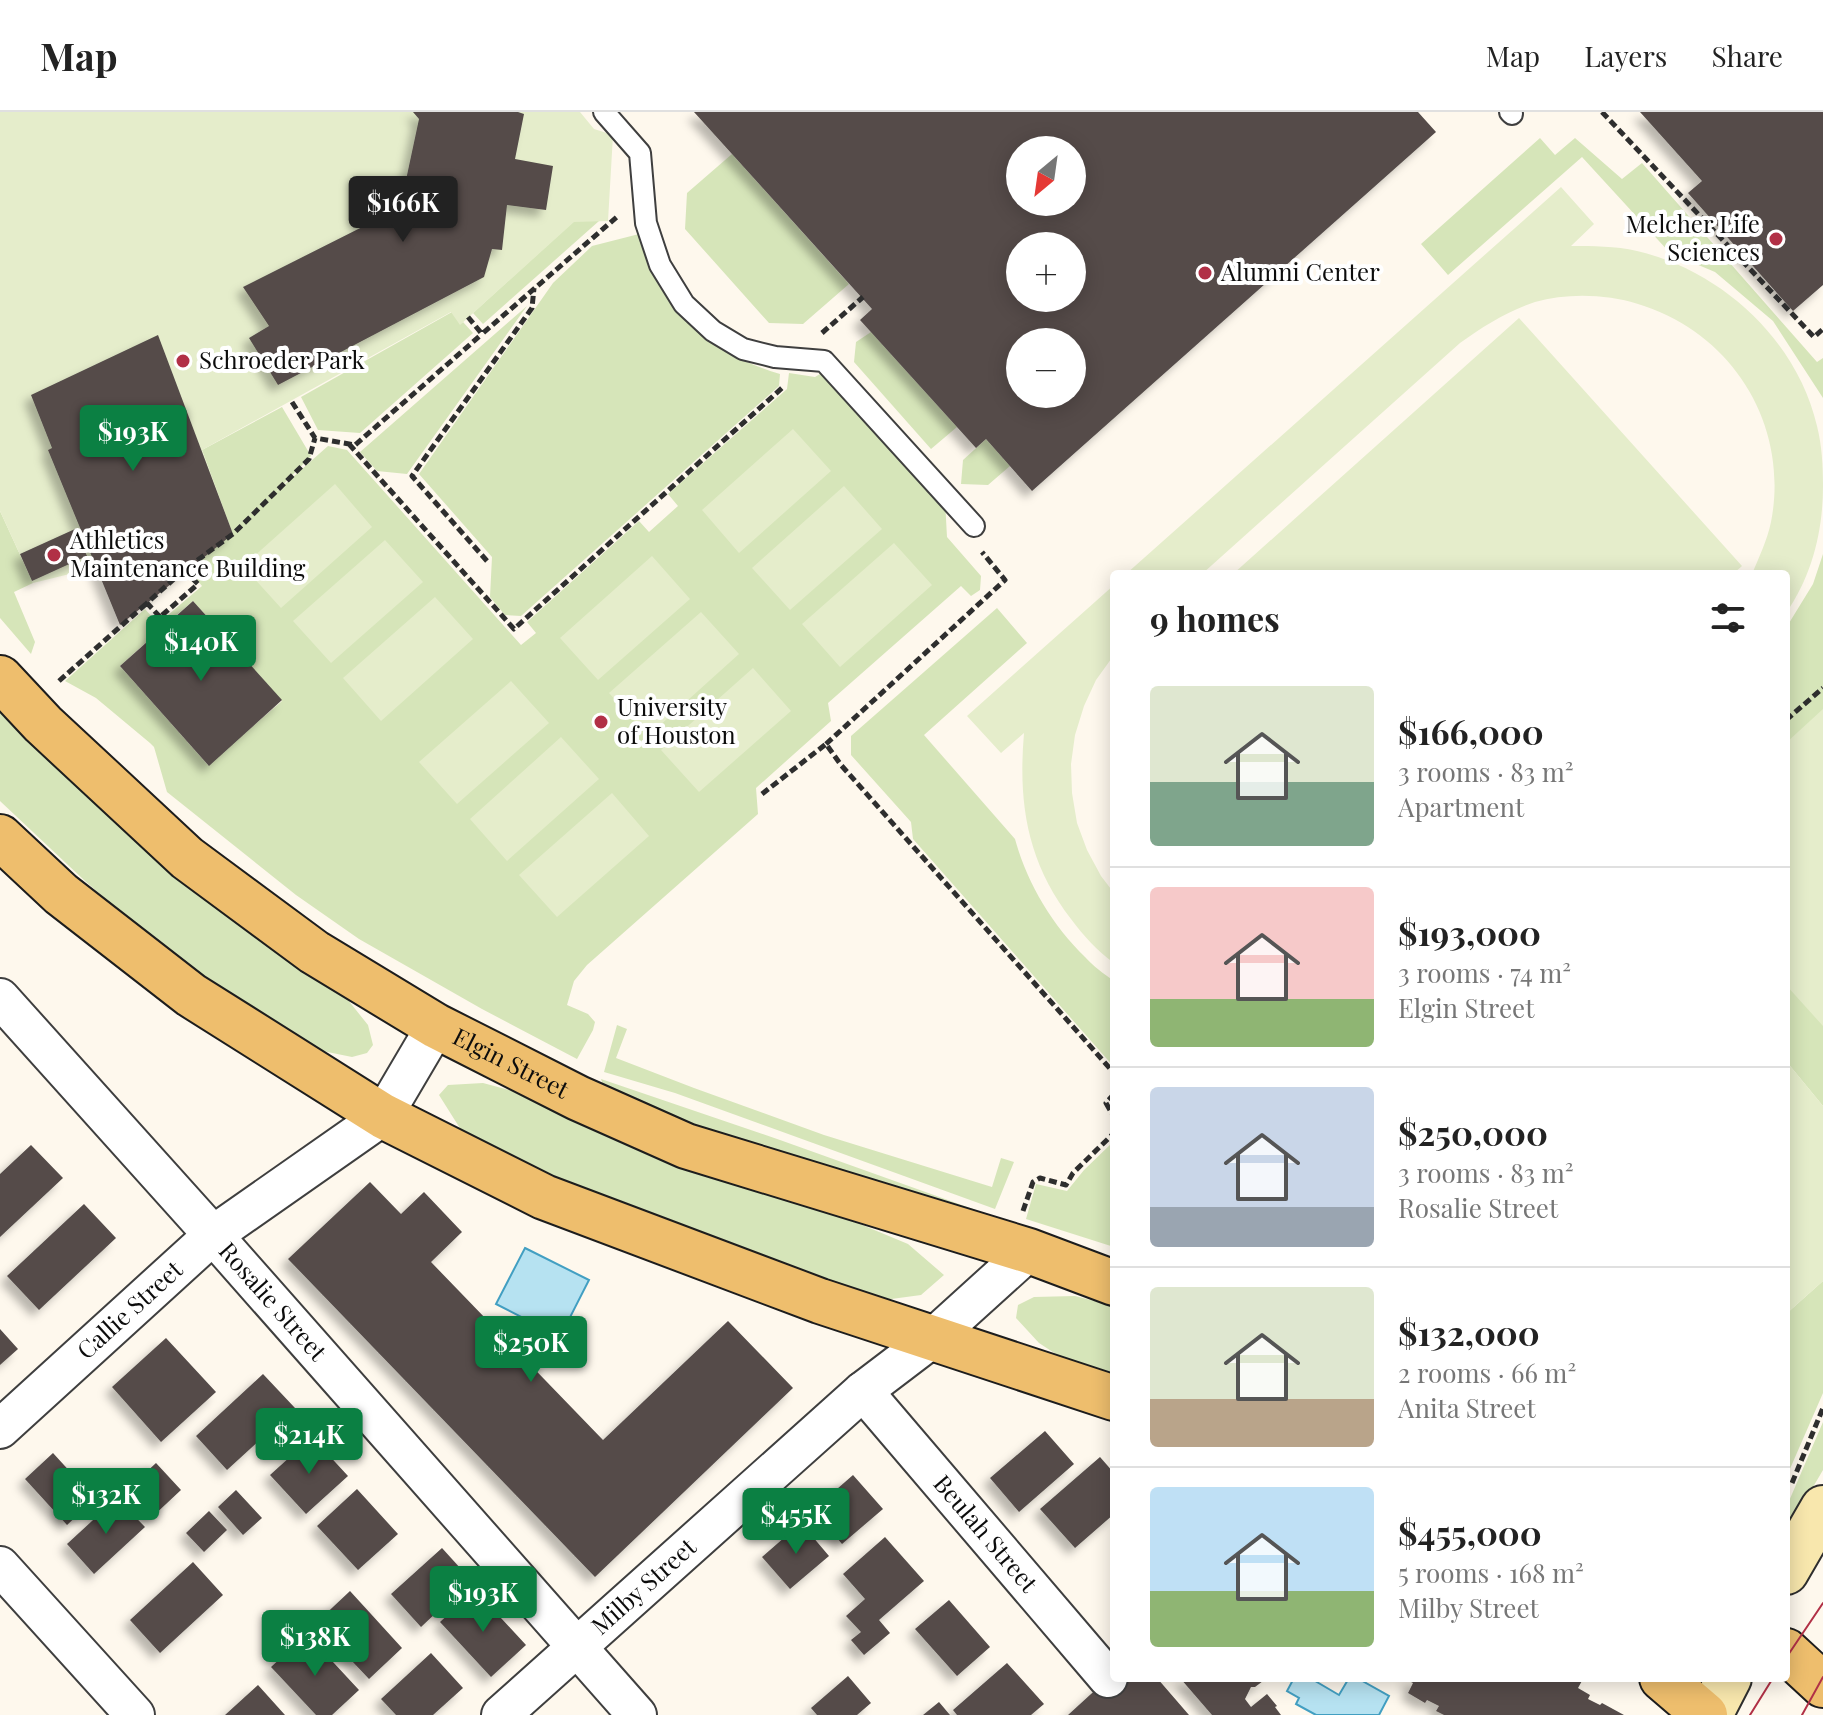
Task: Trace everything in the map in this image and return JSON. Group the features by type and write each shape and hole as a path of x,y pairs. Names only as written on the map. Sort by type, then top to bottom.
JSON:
{"main road":[{"name":"Elgin Street","path":"0,678 43,724 187,858 314,952 436,1026 578,1098 686,1146 1024,1235 1110,1281"},
{"path":"0,837 61,894 191,995 383,1116 544,1197 820,1301 1110,1397"},
{"path":"1790,1558 1807,1497"},
{"path":"1790,1655 1823,1685"},
{"path":"1667,1682 1708,1715 1727,1682"}],"street":[{"name":"Rosalie Street","path":"0,998 637,1715"},
{"path":"383,1116 436,1026"},
{"name":"Callie Street","path":"0,1429 213,1235 383,1116"},
{"name":"Milby Street","path":"501,1715 863,1391 934,1337 1024,1235"},
{"name":"Beulah Street","path":"863,1391 1108,1678"},
{"path":"0,1566 135,1715"}],"lane":[{"path":"604,112 640,153 646,223 660,265 684,304 713,331 743,349 786,358 824,361 967,519"}],"path":[{"path":"1602,112 1814,337 1823,329"},
{"path":"292,402 315,438 355,445 644,193"},
{"path":"487,561 412,476 532,308 534,288"},
{"path":"349,444 514,629 782,388 786,349 818,337 863,297"},
{"path":"468,317 482,334"},
{"path":"59,681 184,570 233,534 309,459 315,438"},
{"path":"762,794 826,744 1005,580 963,529 967,519"},
{"path":"160,617 198,584 184,570"},
{"path":"147,603 166,624"},
{"path":"1790,717 1823,688"},
{"path":"826,744 841,765 1110,1068"},
{"path":"1024,1235 1033,1182 1040,1178 1066,1185 1073,1173 1110,1137"},
{"path":"1807,1497 1823,1408"}],"green space":[{"name":"Schroeder Park","path":"0,112 580,112 594,129 613,135 608,221 574,222 460,325 451,312 202,450 233,534 33,583 0,511"},
{"path":"1540,138 1555,155 1575,138 1622,179 1642,163 1817,362 1823,358 1823,398 1773,321 1715,272 1670,253 1582,157 1448,275 1421,244"},
{"path":"732,154 849,284 803,324 769,323 685,229 687,193"},
{"path":"1561,187 1594,224 1571,246 1612,247 1668,261 1726,292 1751,314 1774,338 1792,365 1807,395 1820,441 1823,486 1821,520 1809,568 1790,607 1790,570 1754,570 1771,522 1775,486 1771,451 1762,418 1747,387 1726,360 1701,336 1671,317 1626,301 1600,297 1560,297 1535,302 1505,314 1460,343 1206,570 1130,570"},
{"path":"574,221 599,221 483,324 473,313"},
{"path":"643,233 648,260 658,284 685,320 739,358 780,374 779,386 521,616 505,615 490,597 492,557 419,474 553,283 592,246"},
{"path":"527,306 407,474 377,471 360,452"},
{"path":"452,312 460,324 463,322 473,333 360,433 318,430 301,397"},
{"path":"1519,318 1742,566 1738,570 1237,570"},
{"path":"871,332 957,427 931,449 854,362 856,342"},
{"path":"825,371 945,500 947,537 981,576 980,590 971,596 961,586 828,703 831,721 756,788 758,814 587,965 574,981 567,1005 588,1014 595,1022 577,1059 359,939 296,895 167,792 154,747 150,743 96,698 65,681 145,609 162,628 120,666 208,765 282,701 193,601 172,619 168,615 202,586 189,570 232,532 202,450 282,407 311,456 275,493 328,446 347,450 521,645 536,633 527,622 639,521 649,532 678,506 668,494 787,389 789,373 815,377"},
{"path":"793,429 831,471 739,553 702,510"},
{"path":"986,439 1010,466 988,485 961,484 963,460"},
{"path":"335,484 372,527 281,608 243,566"},
{"path":"844,486 882,529 790,610 752,568"},
{"path":"0,511 33,583 14,592 35,642 31,654 0,618"},
{"path":"385,540 423,582 331,663 293,621"},
{"path":"894,543 932,585 840,667 802,624"},
{"path":"1823,554 1823,1106 1790,1066 1790,621 1813,584"},
{"path":"652,556 690,599 598,680 560,638"},
{"path":"1110,589 1110,661 1096,680 1084,706 1075,735 1071,764 1077,823 1087,850 1110,888 1110,960 1091,942 1056,898 1035,854 1025,808 1024,733 1001,753 967,716"},
{"path":"435,597 473,639 381,721 343,678"},
{"path":"997,608 1027,643 924,735 1015,839 1034,887 1062,931 1092,964 1110,978 1110,1062 913,839 911,822 851,755 851,736"},
{"path":"701,612 739,654 648,736 609,693"},
{"path":"753,668 791,711 699,792 661,750"},
{"path":"511,681 549,723 457,804 419,762"},
{"path":"0,704 340,990 368,1025 373,1045 367,1053 352,1057 308,1048 164,950 0,801"},
{"path":"1823,709 1823,1026 1790,989 1790,739"},
{"path":"561,737 599,779 507,861 470,819"},
{"path":"612,793 649,836 557,917 519,875"},
{"path":"617,1025 627,1029 616,1058 824,1135 992,1187 1001,1158 1014,1162 995,1209 675,1093 604,1072"},
{"path":"1790,1066 1823,1106 1823,1281 1790,1310"},
{"path":"601,1079 987,1214 982,1218 691,1126 604,1088"},
{"path":"483,1083 527,1095 660,1156 848,1219 908,1244 944,1275 921,1295 884,1300 652,1228 468,1141 439,1095 448,1085"},
{"path":"1110,1145 1110,1246 1026,1219 1036,1184 1067,1191"},
{"path":"1823,1281 1823,1393 1790,1469 1790,1310"},
{"path":"1075,1296 1110,1305 1110,1376 1065,1360 1039,1343 1016,1318 1018,1305 1034,1297"},
{"path":"1823,1422 1823,1470 1790,1526 1790,1499"}],"water":[{"path":"525,1248 589,1280 560,1337 496,1304"},
{"path":"1292,1682 1317,1682 1339,1695 1347,1682 1364,1682 1389,1696 1379,1715 1316,1715 1296,1704 1299,1698 1287,1691"}],"building":[{"path":"413,112 524,114 515,159 553,166 546,210 507,205 502,250 492,249 484,277 278,385 249,338 269,326 243,287 400,208 419,119"},
{"path":"694,112 1418,112 1436,132 1032,491 986,439 976,448 860,320 872,309"},
{"name":"Melcher Life Sciences","path":"1640,112 1823,112 1823,285 1793,311 1688,193 1702,181"},
{"path":"158,335 233,534 120,625 48,450 52,448 31,395"},
{"name":"Athletics Maintenance Building","path":"75,529 87,556 32,581 20,554"},
{"path":"193,601 282,700 209,766 120,666"},
{"path":"31,1145 63,1178 0,1237 0,1174"},
{"path":"370,1182 401,1214 424,1192 462,1232 431,1262 603,1440 728,1321 793,1388 595,1577 288,1259"},
{"path":"84,1204 116,1238 39,1310 7,1276"},
{"path":"0,1329 18,1349 0,1365"},
{"path":"166,1338 216,1392 161,1442 112,1387"},
{"path":"263,1374 295,1408 227,1470 196,1436"},
{"path":"1045,1431 1074,1464 1019,1512 990,1478"},
{"path":"312,1437 348,1476 306,1514 270,1475"},
{"path":"53,1453 95,1499 67,1525 25,1479"},
{"path":"1100,1457 1110,1468 1110,1517 1075,1548 1040,1509"},
{"path":"156,1463 181,1490 151,1518 126,1491"},
{"path":"853,1475 883,1509 842,1544 813,1510"},
{"path":"357,1489 398,1534 358,1570 317,1526"},
{"path":"236,1490 262,1518 243,1535 218,1507"},
{"path":"117,1498 145,1527 94,1574 67,1544"},
{"path":"209,1511 227,1530 204,1552 186,1533"},
{"path":"801,1523 829,1556 790,1589 762,1557"},
{"path":"885,1537 924,1581 879,1620 890,1633 864,1655 851,1640 861,1632 846,1616 865,1599 843,1574"},
{"path":"442,1548 471,1580 421,1627 391,1594"},
{"path":"193,1562 223,1595 160,1653 130,1620"},
{"path":"475,1590 526,1645 491,1677 440,1622"},
{"path":"350,1591 402,1648 369,1679 316,1623"},
{"path":"949,1600 990,1647 957,1676 915,1629"},
{"path":"307,1634 359,1690 332,1715 316,1715 271,1667"},
{"path":"431,1653 463,1688 433,1715 396,1715 381,1699"},
{"path":"1007,1663 1044,1704 1031,1715 957,1715 953,1710"},
{"path":"848,1676 871,1703 857,1715 817,1715 811,1708"},
{"path":"1110,1677 1110,1682 1160,1682 1189,1715 1068,1715"},
{"path":"1183,1682 1262,1682 1251,1687 1245,1699 1251,1707 1267,1694 1281,1715 1212,1715"},
{"path":"1581,1682 1578,1688 1590,1695 1588,1699 1624,1715 1444,1715 1436,1711 1439,1706 1427,1700 1425,1703 1408,1693 1413,1683"},
{"path":"258,1685 285,1715 225,1715"},
{"path":"939,1702 950,1715 923,1715"}],"tram line":[{"path":"1790,1652 1823,1603"},
{"path":"1802,1715 1823,1677"},
{"path":"1750,1715 1771,1682"}],"place":[{"name":"Melcher Life Sciences","path":"1776,239"},
{"name":"Alumni Center","path":"1205,273"},
{"name":"Schroeder Park","path":"183,361"},
{"name":"Athletics Maintenance Building","path":"54,555"},
{"name":"University of Houston","path":"601,722"}]}
